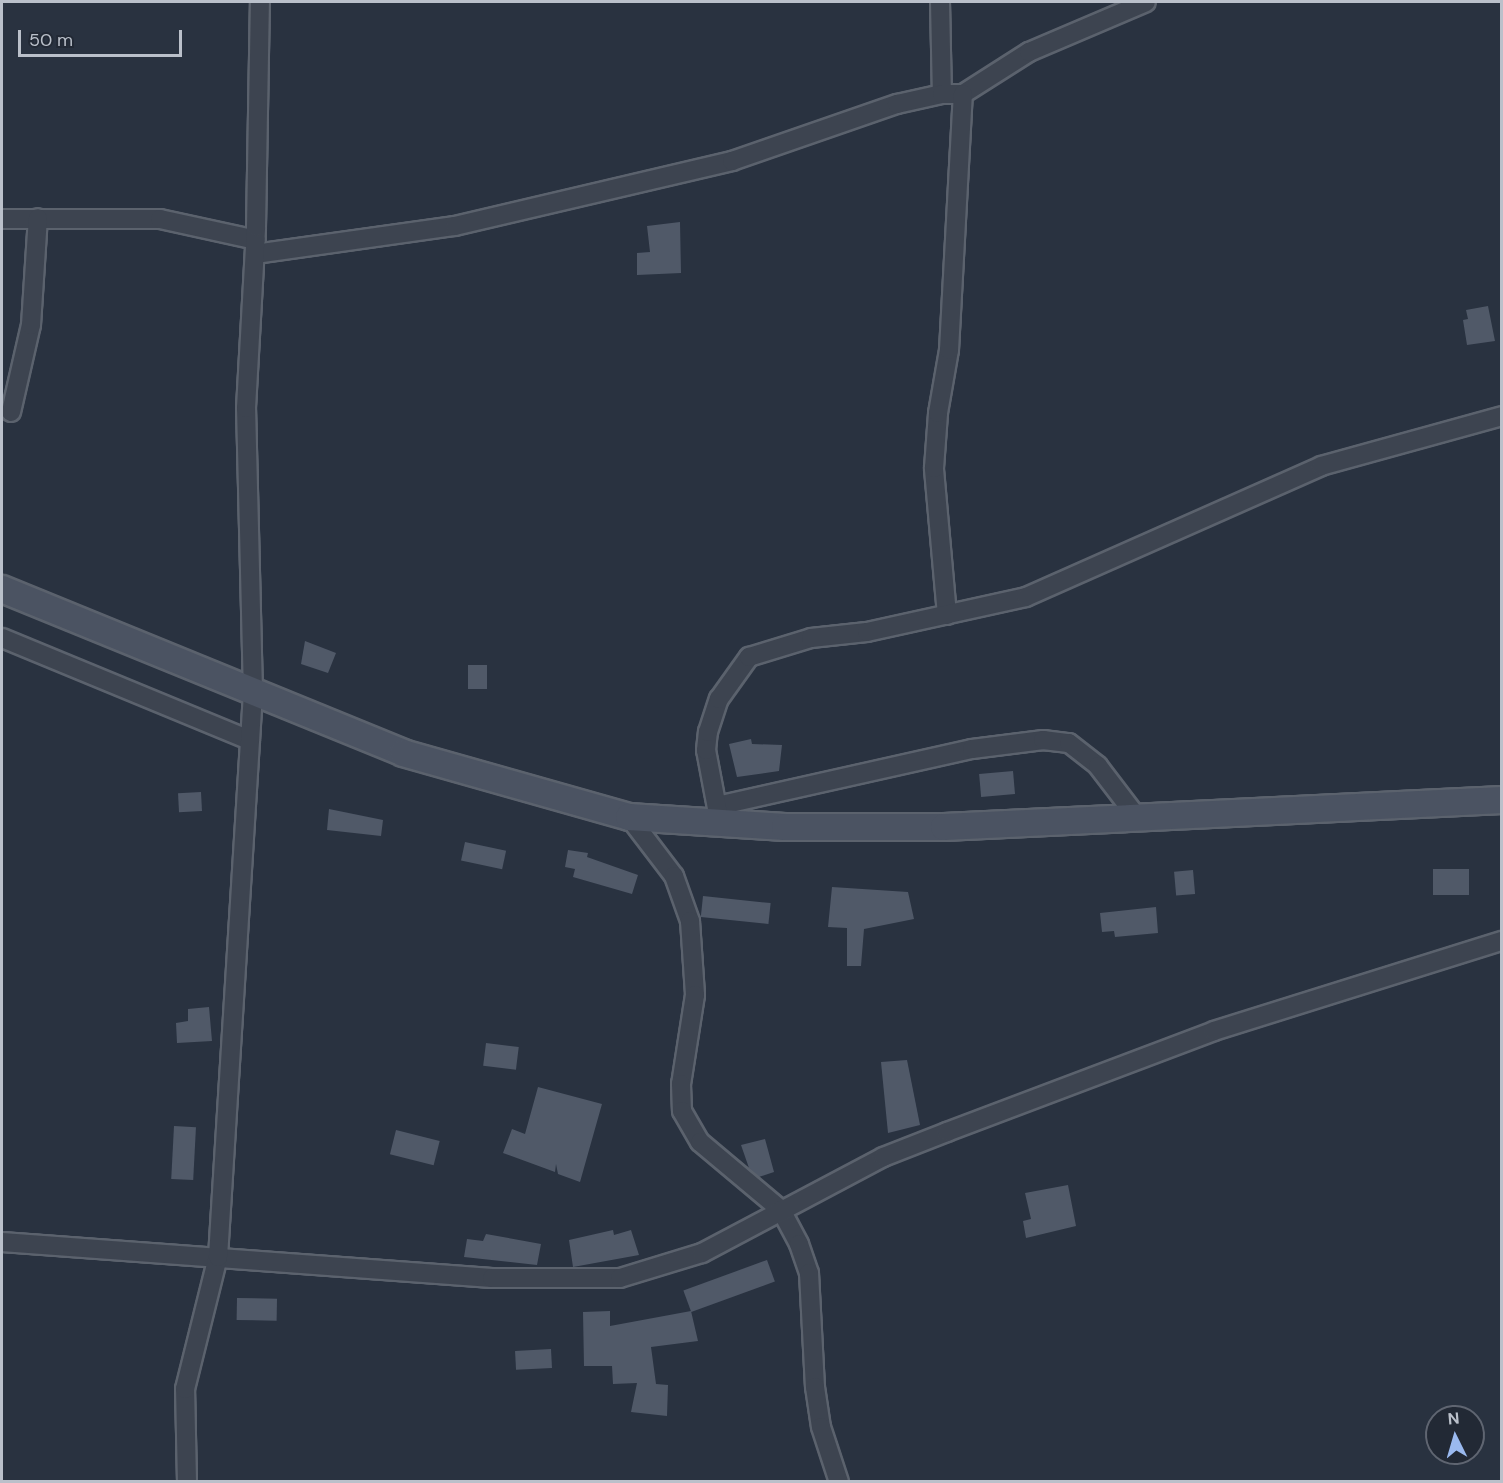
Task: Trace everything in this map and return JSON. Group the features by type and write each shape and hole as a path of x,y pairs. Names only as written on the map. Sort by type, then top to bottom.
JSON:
{"main road":[{"path":"2,589 403,753 629,818 718,815 944,827 1502,800"}],"street":[{"path":"187,1482 185,1389 218,1257 253,693 246,408 255,247 260,2"},
{"path":"940,2 942,94"},
{"path":"2,219 160,219 255,247 455,226 732,161 897,104 942,94 963,94 1029,52 1146,2"},
{"path":"947,615 933,468 938,413 949,350 963,94"},
{"path":"11,412 31,325 38,218"},
{"path":"1137,817 1098,765 1069,743 1043,740 972,748 718,815 706,750 708,732 719,699 749,657 811,638 867,632 1036,593 1321,466 1502,416"},
{"path":"2,638 250,740"},
{"path":"629,818 674,876 690,921 695,995 681,1084 682,1111 700,1142 781,1210 799,1244 809,1273 815,1387 821,1427 839,1482"},
{"path":"2,1242 492,1278 620,1278 702,1253 883,1157 1165,1049 1292,1005 1398,976 1502,941"}],"building":[{"path":"680,222 681,273 637,275 637,253 650,252 647,226"},
{"path":"1488,306 1495,341 1467,345 1463,320 1468,319 1466,310"},
{"path":"305,641 336,653 328,673 301,664"},
{"path":"468,665 487,665 487,689 468,689"},
{"path":"751,739 752,744 782,745 779,771 737,777 729,744"},
{"path":"1013,771 1015,794 981,797 979,774"},
{"path":"201,792 202,811 179,812 178,793"},
{"path":"329,809 383,820 381,836 327,830"},
{"path":"465,842 506,851 502,869 461,861"},
{"path":"568,850 588,853 587,857 638,875 632,894 573,877 575,869 565,867"},
{"path":"1433,869 1469,869 1469,895 1433,895"},
{"path":"1193,870 1195,894 1176,896 1174,872"},
{"path":"832,887 908,892 914,919 864,929 861,966 847,966 847,928 828,927"},
{"path":"703,896 771,903 768,924 701,917"},
{"path":"1156,907 1158,933 1115,937 1114,931 1102,932 1100,913"},
{"path":"209,1007 212,1041 177,1043 176,1023 188,1021 188,1009"},
{"path":"486,1043 519,1047 516,1070 483,1066"},
{"path":"907,1060 920,1125 888,1133 881,1062"},
{"path":"538,1087 602,1104 580,1182 558,1174 556,1164 555,1172 503,1153 512,1129 525,1134"},
{"path":"174,1126 196,1127 193,1180 171,1179"},
{"path":"396,1130 440,1141 434,1165 390,1154"},
{"path":"765,1139 774,1172 759,1177 749,1168 741,1145"},
{"path":"1068,1185 1076,1226 1026,1238 1023,1221 1031,1219 1025,1193"},
{"path":"613,1230 614,1235 631,1230 639,1255 573,1267 569,1240"},
{"path":"486,1234 541,1244 537,1265 464,1257 467,1239 483,1241"},
{"path":"767,1260 775,1282 691,1312 683,1290"},
{"path":"237,1298 277,1299 277,1321 237,1320"},
{"path":"610,1311 610,1326 691,1311 698,1341 651,1347 656,1384 668,1385 667,1416 631,1412 637,1383 613,1384 612,1366 584,1366 583,1312"},
{"path":"551,1349 552,1368 516,1370 515,1351"}]}
